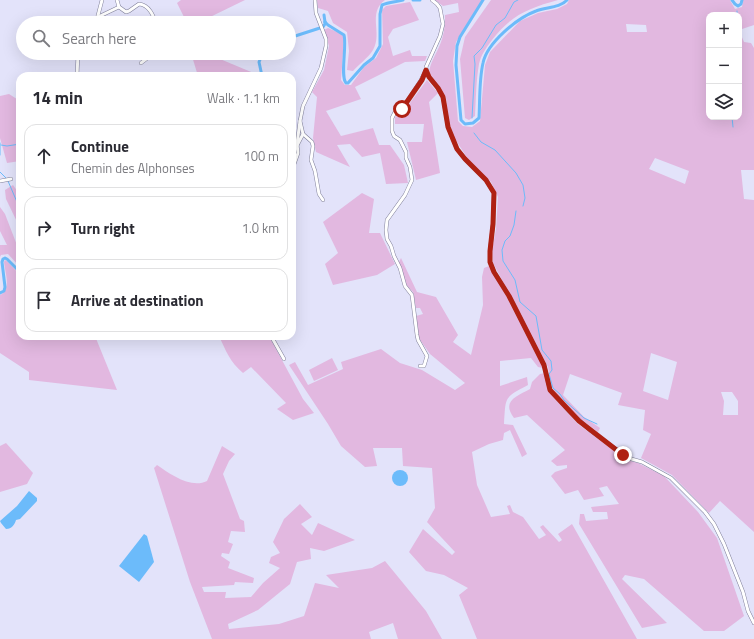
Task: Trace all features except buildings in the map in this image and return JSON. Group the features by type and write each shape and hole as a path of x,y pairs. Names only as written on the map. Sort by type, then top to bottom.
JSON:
{"street":[{"path":"98,16 102,0"},
{"path":"117,0 119,7 123,11 128,12 137,5 144,5 149,9 152,16"},
{"path":"296,159 298,153 297,144 303,106 323,63 326,46 326,39 316,13 315,0"},
{"path":"420,366 424,366 426,364 427,353 416,335 412,295 405,286 400,268 387,239 386,230 388,220 405,195 412,180 410,167 406,158 406,152 400,140 394,136 392,131 392,118 395,112 402,109 422,80 440,36 443,24 440,8 432,0"},
{"path":"100,16 119,7"},
{"path":"77,72 78,60"},
{"path":"141,63 145,60"},
{"path":"426,70 443,97 448,127 457,149 486,180 494,193 490,262 544,365 550,390 579,421 597,436 628,458 642,462 671,478 700,506 714,524 724,544 754,623"},
{"path":"300,121 303,134 312,142 313,146 311,160 315,171 319,194 323,200"},
{"path":"297,144 303,134"},
{"path":"0,181 11,179"},
{"path":"273,340 284,359"}],"shaded area":[{"path":"181,0 245,0 212,16 184,16 177,3"},
{"path":"317,0 385,0 377,11 376,44 369,56 353,71 347,70 349,51 347,32 333,23 328,11 318,8"},
{"path":"435,0 482,0 456,42 453,61 458,121 463,126 472,127 480,121 485,65 490,52 520,21 538,13 557,9 567,4 569,0 730,0 735,9 742,7 743,0 754,0 754,25 742,29 742,12 706,12 706,120 742,120 742,37 744,42 751,43 754,48 754,170 741,170 744,199 754,200 754,532 720,501 709,513 672,475 641,458 651,434 643,430 645,410 618,405 622,393 570,374 563,395 584,417 600,428 598,432 576,416 551,386 548,367 493,263 492,250 496,229 498,197 491,182 468,159 455,139 448,120 446,97 429,73 442,39 445,15 459,12 458,3 443,6","holes":["626,24 646,25 647,32 627,32","655,158 689,171 685,184 649,169","651,353 677,362 668,400 643,391","721,392 732,392 738,401 738,415 723,415 724,401"]},
{"path":"491,0 558,0 538,6 514,18 499,31 490,43 479,64 475,116 469,120 465,118 460,59 465,37"},
{"path":"410,2 419,20 393,29 388,37 393,56 410,50 412,56 427,56 425,61 405,62 355,87 361,99 326,111 341,136 373,128 379,145 390,145 404,165 408,183 386,184 380,153 362,157 350,144 337,145 350,167 316,152 313,138 317,97 312,92 324,70 329,46 324,30 328,28 342,34 344,39 341,80 345,85 351,85 364,67 376,58 383,44 382,10 386,6"},
{"path":"193,60 222,60 251,72 197,72"},
{"path":"427,80 438,93 429,102 440,173 416,180 407,142 422,142 424,124 395,124 395,118 397,113 404,111"},
{"path":"9,94 16,98 16,162 7,163 0,138 0,96"},
{"path":"13,185 16,189 16,220 6,199 5,190"},
{"path":"362,193 374,199 369,233 380,233 395,264 377,275 333,285 325,264 338,253 323,222"},
{"path":"0,207 5,214 16,243 16,263 8,254 1,255 0,257 0,245 7,245 0,231"},
{"path":"401,258 417,292 436,297 458,335 453,342 471,355 483,305 482,277 484,268 489,266 511,304 543,368 538,367 531,358 500,361 500,386 527,377 528,385 507,399 504,424 513,425 527,454 522,457 510,430 504,433 503,440 489,444 472,452 477,485 491,517 510,514 507,506 510,505 513,512 523,517 539,539 546,535 540,527 543,525 559,542 562,540 558,534 572,524 637,639 477,639 459,595 468,588 444,575 426,571 409,552 423,529 452,555 455,552 427,522 435,508 432,468 403,466 402,448 373,448 377,466 365,467 341,446 289,365 295,362 308,385 343,369 341,362 381,349 400,363 422,370 455,390 465,383 430,354 418,337 416,316 423,314 420,308 416,308 413,292 406,285 399,262"},
{"path":"5,260 8,262 16,271 16,340 97,340 117,390 29,380 29,372 0,353 0,295 4,293 7,285"},
{"path":"221,340 271,340 303,399 314,413 293,420 277,409 286,403 251,367 243,373 229,356"},
{"path":"332,358 338,370 314,381 309,370"},
{"path":"545,373 549,392 578,424 627,460 638,463 664,476 698,512 717,538 744,616 724,631 704,631 644,579 625,575 622,579 667,623 642,628 579,524 580,514 584,514 586,521 608,519 607,512 593,512 591,507 619,504 607,486 599,488 604,496 584,500 578,490 565,494 551,476 555,472 567,468 567,465 557,466 551,461 565,450 527,415 514,418 510,412 509,407 512,400 530,389 532,382 540,374"},
{"path":"6,443 33,473 27,484 0,492 0,446"},
{"path":"222,446 235,454 229,461 223,474 240,519 244,521 245,532 231,531 228,542 233,544 229,554 222,553 221,556 230,562 228,568 254,578 253,583 235,582 234,585 202,587 204,592 226,592 225,598 251,597 263,583 280,568 269,563 271,557 280,553 273,542 284,519 300,504 312,517 301,524 312,535 318,523 355,540 324,551 310,548 311,559 297,562 290,584 258,610 228,624 229,629 279,624 304,616 315,583 339,588 326,575 372,568 385,561 426,611 442,639 398,639 393,623 369,632 371,639 212,639 190,582 154,468 157,465 174,476 188,482 201,483 207,481"}],"water":[{"path":"400,470 407,475 408,478 403,485 400,486 393,481 392,478 397,471"},
{"path":"29,491 37,498 37,501 20,519 16,520 13,526 6,529 0,521 17,506"},
{"path":"144,534 147,536 154,562 139,582 119,566"}],"waterway":[{"path":"325,22 344,35 344,79 346,83 348,83 364,65 373,58 380,46 380,14 382,5 403,0"},
{"path":"413,0 420,0"},
{"path":"483,0 460,37 457,46 456,65 461,120 465,124 473,123 479,118 480,83 483,63 490,47 512,25 528,14 561,5 567,0"},
{"path":"472,118 475,64 474,56 482,48 496,25 505,18 514,2 518,0"},
{"path":"732,0 738,6 741,4 742,0"},
{"path":"324,15 325,22"},
{"path":"296,36 323,27 325,22"},
{"path":"260,60 261,72"},
{"path":"732,120 733,127"},
{"path":"474,133 481,142 495,150 516,173 523,185 525,198 523,206"},
{"path":"0,143 0,155"},
{"path":"1,145 16,145"},
{"path":"0,172 6,178"},
{"path":"8,181 16,200"},
{"path":"516,211 514,225 502,250 503,261 515,280 520,302 536,316 542,350 551,361 552,370 549,374 553,388 584,418 597,424"},
{"path":"0,293 4,291 5,287 2,262 3,259 7,259 16,268"}],"route":[{"path":"402,109 422,80 426,70 427,74 441,92 443,97 448,127 457,149 486,180 494,193 495,197 492,215 493,229 490,262 544,365 550,390 579,421 623,455"}]}
